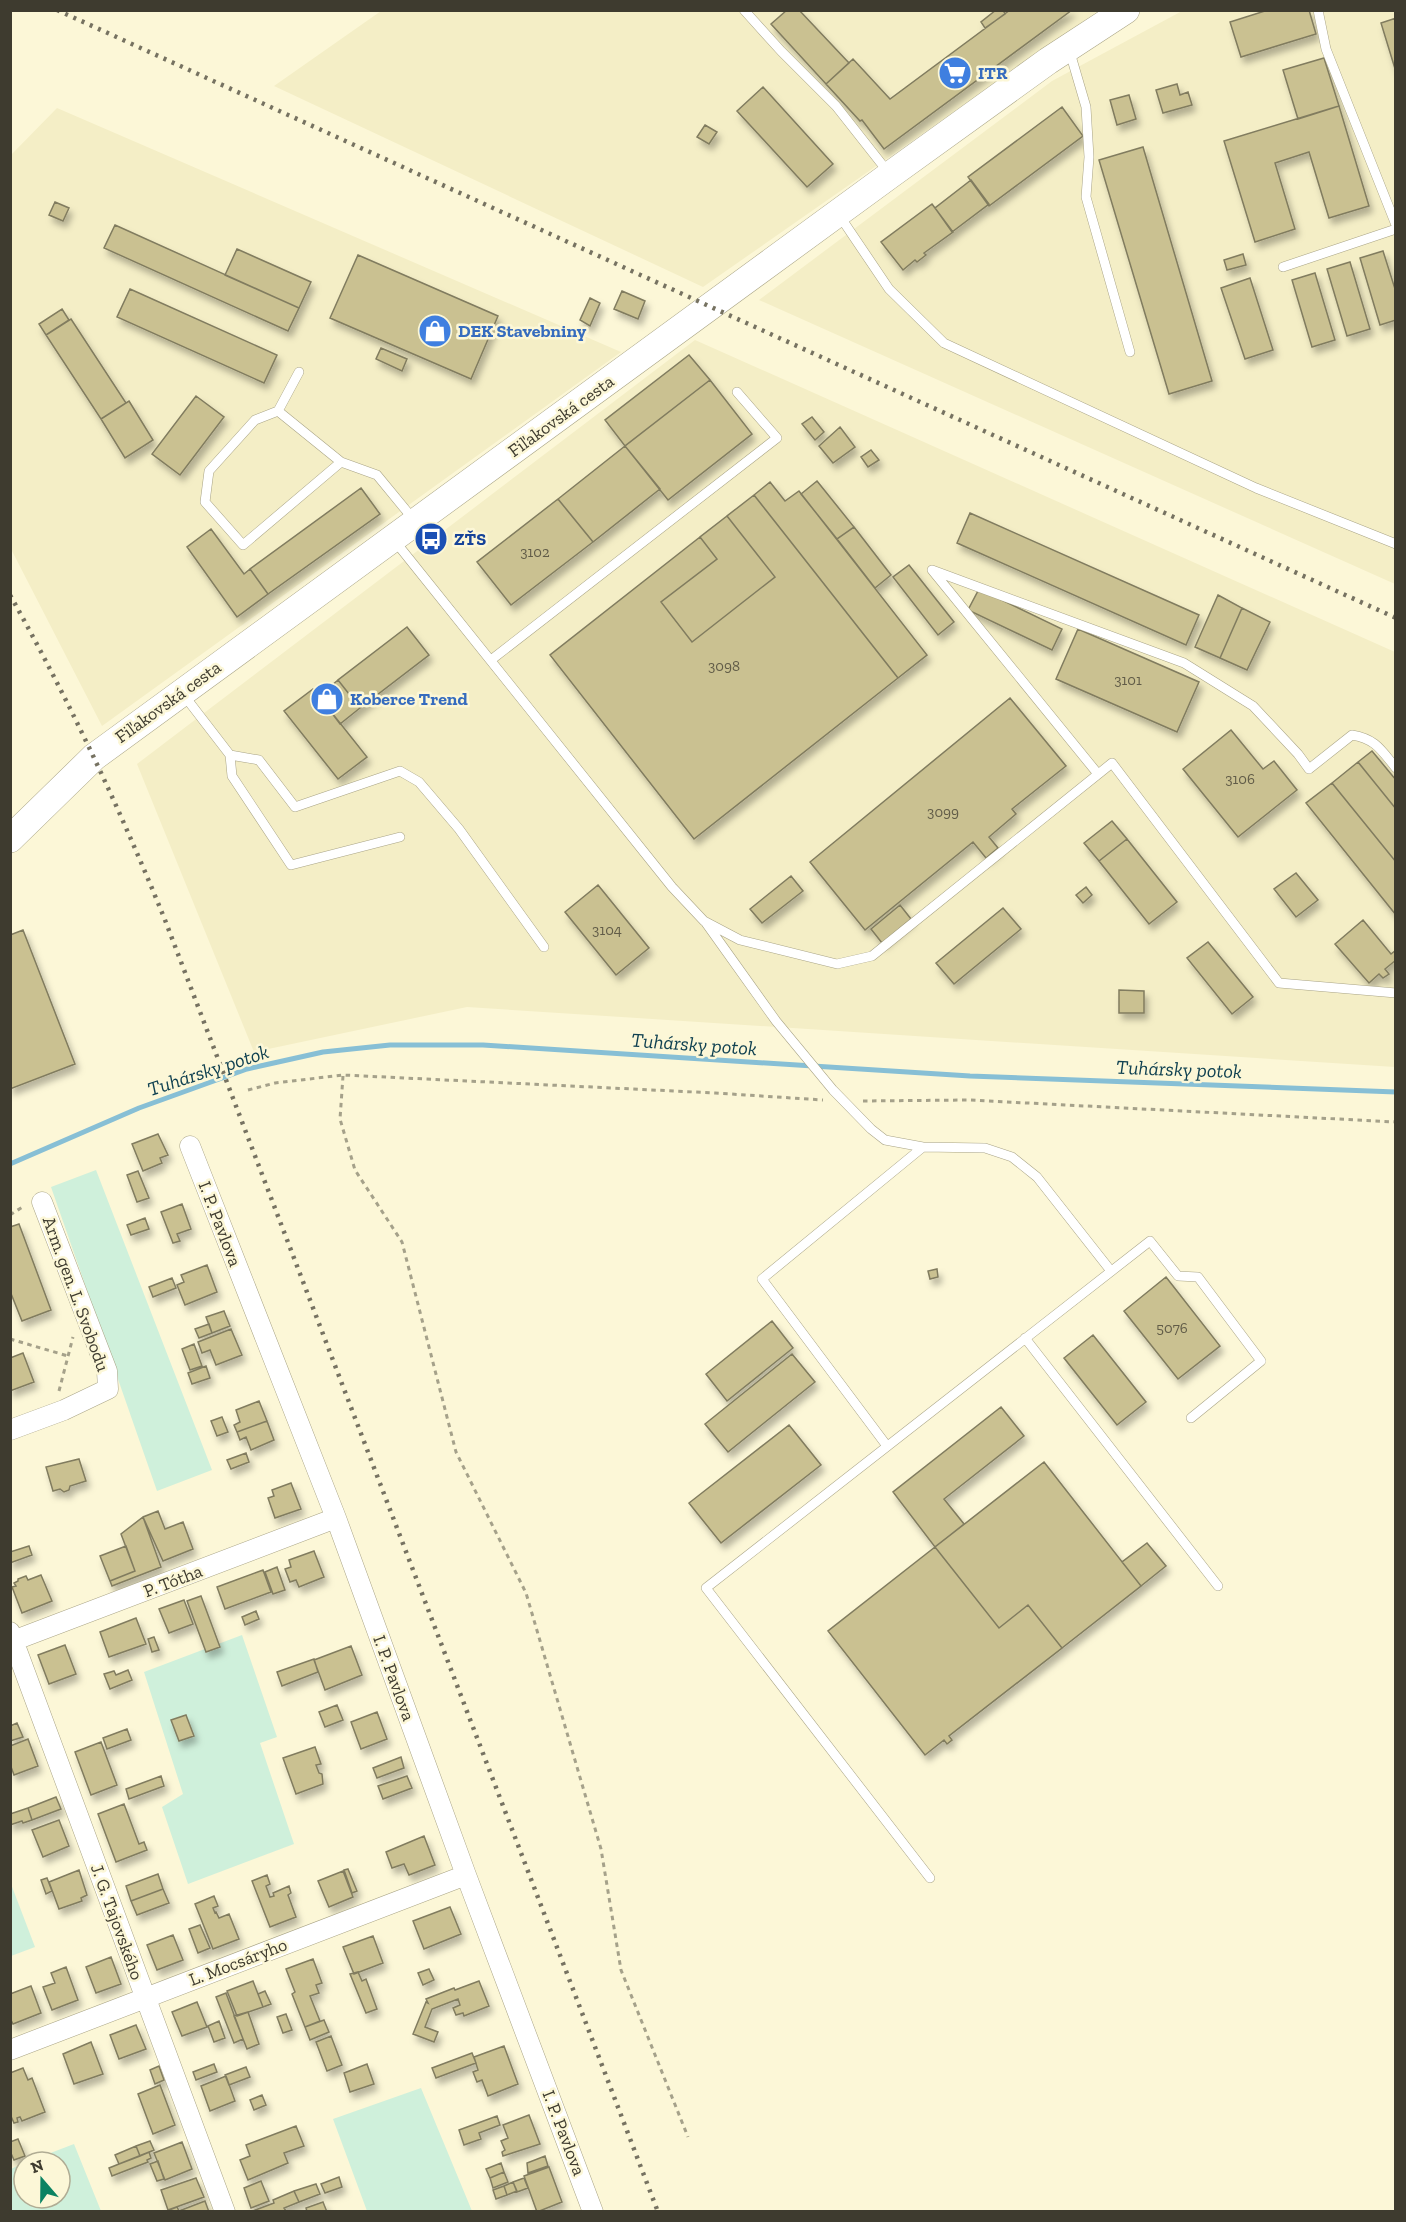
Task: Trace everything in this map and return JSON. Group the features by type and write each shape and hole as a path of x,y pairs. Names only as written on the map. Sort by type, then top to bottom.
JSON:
{"street":[{"name":"Fiľakovská cesta","path":"14,827 94,757 837,213 1116,13"},
{"name":"I. P. Pavlova","path":"190,1146 336,1518 466,1875 593,2211"},
{"name":"Arm. gen. L. Svobodu","path":"10,1430 108,1389 107,1371 42,1202"},
{"name":"P. Tótha","path":"12,1639 336,1518"},
{"name":"J. G. Tajovského","path":"12,1639 225,2211"},
{"name":"L. Mocsáryho","path":"10,2050 466,1875"}],"lane":[{"path":"744,10 836,106 890,175"},
{"path":"1283,267 1395,227 1326,49 1318,10"},
{"path":"1069,47 1086,107 1089,157 1086,197 1130,352"},
{"path":"837,213 889,289 944,343 1256,488 1395,544"},
{"path":"299,372 278,411 255,420 209,471 205,502 243,545 341,462"},
{"path":"490,660 777,438 737,392"},
{"path":"278,411 341,462 377,475 416,522"},
{"path":"392,539 672,886 704,921 776,1021 833,1090 871,1129 885,1140 923,1147 985,1148 1012,1157 1037,1177 1111,1271"},
{"path":"1098,774 932,570 1184,663 1253,706 1309,769 1352,735 1366,737 1377,746 1395,768"},
{"path":"182,692 230,755 232,776 291,866 400,837"},
{"path":"230,755 259,760 295,807 400,771 419,782 459,829 544,947"},
{"path":"704,921 740,940 837,964 873,956 1112,763 1279,983 1395,993"},
{"path":"887,1446 762,1279 923,1147"},
{"path":"930,1878 706,1588 1150,1241 1178,1276 1197,1277 1262,1361 1191,1418"},
{"path":"1025,1338 1218,1586"}],"path":[{"path":"343,1075 340,1119 355,1170 402,1242 456,1452 526,1593 601,1850 621,1970 688,2137"},
{"path":"60,1411 59,1391 76,1327 87,1318"},
{"path":"10,1339 68,1356"}],"shaded area":[{"path":"381,11 1098,11 703,287 274,86"},
{"path":"1182,11 1395,11 1395,584 759,300 1052,81"},
{"path":"57,108 621,352 102,726 11,549 11,155"},
{"path":"695,340 1395,652 1395,1067 467,1007 254,1052 137,764"}],"green space":[{"path":"96,1170 212,1470 157,1491 51,1187"},
{"path":"242,1635 277,1737 260,1743 294,1844 188,1884 162,1807 183,1794 144,1672"},
{"path":"11,1884 35,1947 10,1956"},
{"path":"421,2088 472,2211 367,2211 333,2119"},
{"path":"74,2144 101,2211 11,2211 12,2169 12,2210 72,2210 72,2150 58,2150"}],"building":[{"path":"787,10 799,10 849,63 826,84 771,24"},
{"path":"996,10 1003,10 1005,14 985,28 981,22"},
{"name":"ITR","path":"1010,10 1072,10 884,149 862,120 860,121 826,84 853,59 890,99"},
{"path":"1268,10 1309,10 1316,34 1241,57 1230,22"},
{"path":"1396,18 1396,72 1381,23"},
{"path":"1324,58 1339,106 1298,119 1283,70"},
{"path":"1177,84 1180,95 1188,92 1192,105 1163,113 1156,90"},
{"path":"763,87 833,164 807,187 737,111"},
{"path":"1129,95 1136,119 1117,125 1110,100"},
{"path":"1339,106 1369,206 1329,218 1309,152 1275,163 1295,229 1255,242 1224,141"},
{"path":"1062,107 1083,136 989,206 968,177"},
{"path":"705,125 717,132 709,144 697,137"},
{"path":"1143,147 1212,381 1169,394 1099,160"},
{"path":"971,180 989,204 952,232 935,208"},
{"path":"55,202 69,208 63,221 49,215"},
{"path":"932,204 953,232 924,253 926,255 917,262 915,260 903,270 881,242"},
{"path":"115,225 299,308 288,331 104,248"},
{"path":"237,249 311,282 299,308 225,275"},
{"path":"1383,251 1396,292 1396,320 1380,325 1360,258"},
{"path":"1243,254 1246,265 1227,270 1224,260"},
{"path":"358,255 498,316 471,379 330,318"},
{"path":"1350,262 1370,329 1347,336 1327,269"},
{"path":"1315,273 1335,340 1312,347 1292,280"},
{"path":"1250,278 1273,350 1245,359 1221,288"},
{"path":"130,289 277,355 264,383 117,317"},
{"path":"622,291 645,301 638,319 614,309"},
{"path":"590,298 600,303 590,326 580,320"},
{"path":"62,309 69,320 46,335 39,324"},
{"path":"71,319 126,403 101,419 46,335"},
{"path":"381,348 407,359 402,371 376,359"},
{"path":"689,355 710,380 625,446 605,420"},
{"path":"710,380 752,434 668,500 625,446"},
{"path":"196,396 224,417 180,475 152,454"},
{"path":"129,401 153,440 125,458 101,419"},
{"path":"812,417 824,432 815,440 802,424"},
{"path":"840,427 855,447 833,463 819,446"},
{"path":"625,446 660,489 593,542 558,499"},
{"path":"871,450 879,460 868,467 861,457"},
{"path":"817,481 854,527 837,539 801,494"},
{"path":"770,482 785,501 799,491 927,655 898,678 754,495"},
{"path":"361,488 380,514 268,594 250,569"},
{"path":"754,495 898,678 694,839 550,655 700,537 717,559 661,602 692,642 775,577 727,516"},
{"path":"558,499 593,542 511,605 477,562"},
{"path":"970,513 1199,615 1186,645 957,543"},
{"path":"727,516 775,577 692,642 661,602 717,559 700,537"},
{"path":"854,527 891,575 875,588 837,539"},
{"path":"211,529 244,574 250,569 268,594 237,617 187,547"},
{"path":"909,565 954,622 938,635 893,577"},
{"path":"979,589 1062,629 1052,650 968,610"},
{"path":"1218,595 1242,608 1220,658 1195,647"},
{"path":"1242,608 1270,622 1247,670 1220,658"},
{"path":"407,627 429,655 360,708 338,680"},
{"path":"1078,629 1199,682 1177,732 1056,679"},
{"path":"338,680 360,708 340,724 319,696"},
{"path":"313,689 367,757 338,779 284,711"},
{"path":"1010,698 1066,766 1012,809 1016,814 989,837 998,848 986,858 973,842 865,930 810,862"},
{"path":"1231,730 1263,769 1274,761 1297,790 1238,837 1183,769"},
{"path":"1372,751 1396,780 1396,809 1358,762"},
{"path":"1358,762 1396,809 1396,862 1332,783"},
{"path":"1332,783 1396,862 1396,915 1306,803"},
{"path":"1112,821 1127,839 1099,861 1084,843"},
{"path":"1127,839 1177,902 1149,924 1099,861"},
{"path":"1296,873 1318,900 1296,917 1274,889"},
{"path":"791,876 803,891 762,923 750,909"},
{"path":"598,885 649,948 616,975 565,912"},
{"path":"1086,887 1092,895 1083,903 1076,895"},
{"path":"900,905 911,919 882,943 871,929"},
{"path":"1003,908 1021,929 954,984 936,963"},
{"path":"1363,920 1391,954 1396,950 1396,960 1385,969 1389,974 1383,978 1379,974 1369,983 1335,944"},
{"path":"23,930 75,1064 10,1089 10,935"},
{"path":"1208,942 1253,997 1232,1014 1187,958"},
{"path":"1119,990 1144,991 1144,1013 1119,1013"},
{"path":"158,1134 168,1155 160,1158 162,1163 143,1171 132,1144"},
{"path":"138,1171 149,1198 137,1202 127,1175"},
{"path":"182,1204 191,1229 177,1234 180,1241 173,1243 161,1212"},
{"path":"145,1218 149,1229 131,1235 127,1225"},
{"path":"19,1224 51,1310 22,1321 10,1291 10,1227"},
{"path":"207,1265 217,1292 185,1305 177,1285 184,1282 181,1275"},
{"path":"937,1269 938,1277 930,1279 928,1271"},
{"path":"1166,1277 1220,1346 1178,1379 1124,1311"},
{"path":"172,1278 176,1288 153,1297 149,1287"},
{"path":"224,1311 230,1326 212,1333 206,1317"},
{"path":"772,1321 793,1348 727,1401 706,1374"},
{"path":"209,1324 212,1333 199,1338 195,1329"},
{"path":"231,1329 242,1355 216,1365 210,1350 202,1353 198,1342"},
{"path":"1093,1335 1146,1402 1117,1425 1064,1358"},
{"path":"194,1344 202,1366 190,1370 182,1349"},
{"path":"23,1353 34,1382 10,1391 10,1358"},
{"path":"792,1354 815,1382 728,1452 705,1424"},
{"path":"206,1366 210,1378 192,1384 188,1373"},
{"path":"259,1401 267,1421 237,1432 234,1425 240,1422 236,1410"},
{"path":"1001,1407 1024,1436 944,1499 964,1524 935,1547 893,1492"},
{"path":"222,1417 228,1432 217,1436 211,1421"},
{"path":"267,1421 274,1440 251,1450 246,1437 240,1440 237,1432"},
{"path":"789,1425 821,1465 721,1543 689,1503"},
{"path":"246,1453 249,1462 231,1469 227,1460"},
{"path":"79,1459 86,1481 70,1486 69,1490 64,1492 60,1489 53,1491 46,1467"},
{"path":"1044,1462 1141,1586 1062,1648 1028,1605 999,1628 935,1547"},
{"path":"291,1483 301,1509 275,1518 268,1498 274,1496 272,1490"},
{"path":"158,1511 165,1529 183,1522 193,1549 163,1561 143,1517"},
{"path":"143,1517 161,1567 112,1586 110,1581 135,1571 121,1534"},
{"path":"1147,1543 1166,1566 1141,1586 1122,1562"},
{"path":"29,1546 32,1555 10,1563 10,1552"},
{"path":"126,1546 135,1571 110,1581 100,1556"},
{"path":"935,1547 999,1628 1028,1605 1062,1648 949,1736 952,1740 947,1744 944,1740 925,1755 828,1631"},
{"path":"314,1551 324,1577 299,1587 296,1580 290,1582 285,1569 291,1567 289,1560"},
{"path":"277,1567 285,1590 273,1594 265,1572"},
{"path":"263,1570 271,1592 225,1609 217,1587"},
{"path":"41,1575 52,1601 22,1613 12,1587 16,1586 14,1583 26,1576 28,1580"},
{"path":"201,1596 220,1647 206,1652 187,1601"},
{"path":"184,1600 193,1624 169,1633 159,1609"},
{"path":"256,1611 259,1619 245,1625 242,1617"},
{"path":"136,1618 146,1644 109,1657 100,1632"},
{"path":"154,1637 159,1650 152,1652 148,1639"},
{"path":"65,1645 76,1674 49,1684 38,1655"},
{"path":"351,1646 362,1675 325,1690 314,1660"},
{"path":"314,1659 318,1672 282,1686 277,1672"},
{"path":"128,1670 132,1680 110,1689 104,1674 114,1671 116,1675"},
{"path":"337,1705 343,1720 325,1727 319,1712"},
{"path":"377,1712 387,1739 361,1749 351,1722"},
{"path":"186,1715 194,1736 179,1741 171,1720"},
{"path":"17,1723 23,1737 10,1741 10,1726"},
{"path":"127,1729 131,1740 107,1749 103,1738"},
{"path":"28,1739 38,1766 14,1775 10,1764 10,1746"},
{"path":"101,1742 117,1785 91,1795 75,1752"},
{"path":"315,1747 321,1764 316,1765 319,1773 322,1774 323,1784 296,1794 283,1758"},
{"path":"401,1757 404,1768 377,1778 373,1768"},
{"path":"161,1776 164,1786 129,1799 126,1789"},
{"path":"407,1776 412,1788 383,1799 378,1786"},
{"path":"56,1797 61,1809 32,1820 28,1808"},
{"path":"124,1804 139,1844 144,1842 147,1850 116,1862 98,1814"},
{"path":"28,1808 32,1820 10,1825 10,1814"},
{"path":"59,1820 69,1846 43,1857 32,1830"},
{"path":"424,1836 435,1865 409,1875 404,1864 392,1868 386,1852"},
{"path":"348,1869 357,1891 352,1893 344,1870"},
{"path":"79,1870 87,1895 81,1898 82,1901 59,1909 49,1882"},
{"path":"343,1871 353,1897 329,1907 318,1881"},
{"path":"158,1874 163,1889 131,1901 126,1886"},
{"path":"267,1875 270,1884 266,1886 270,1897 274,1896 273,1893 289,1886 291,1893 288,1895 296,1917 270,1927 252,1881"},
{"path":"47,1878 52,1891 46,1894 41,1880"},
{"path":"163,1889 169,1903 137,1915 131,1901"},
{"path":"214,1896 218,1906 213,1908 215,1913 219,1918 229,1914 239,1939 213,1949 195,1904"},
{"path":"450,1907 461,1934 424,1949 413,1921"},
{"path":"200,1925 210,1948 198,1953 189,1929"},
{"path":"173,1935 183,1960 157,1970 147,1945"},
{"path":"373,1936 383,1963 354,1974 343,1947"},
{"path":"111,1957 121,1984 96,1993 86,1967"},
{"path":"313,1959 322,1983 316,1985 319,1993 310,1996 320,2021 305,2027 292,1994 295,1992 286,1969"},
{"path":"66,1967 78,2000 52,2010 43,1987 55,1983 51,1973"},
{"path":"429,1969 434,1980 423,1985 418,1973"},
{"path":"358,1972 362,1981 366,1979 377,2009 366,2013 350,1974"},
{"path":"253,1981 263,2007 237,2016 227,1991"},
{"path":"479,1981 489,2006 464,2016 463,2013 456,2015 453,2008 460,2005 458,1999 432,2009 425,2027 438,2032 434,2042 413,2034 426,2002 428,2003 426,1999"},
{"path":"31,1986 41,2013 13,2024 10,2018 10,1994"},
{"path":"265,1991 271,2004 263,2007 258,1994"},
{"path":"226,1993 243,2039 234,2043 216,1997"},
{"path":"197,2002 207,2027 182,2036 172,2012"},
{"path":"248,2012 259,2044 247,2049 234,2016"},
{"path":"286,2014 292,2030 283,2033 277,2017"},
{"path":"324,2020 329,2032 310,2040 305,2027"},
{"path":"219,2021 225,2038 214,2042 208,2026"},
{"path":"136,2025 146,2049 119,2059 110,2035"},
{"path":"331,2036 342,2065 327,2071 316,2042"},
{"path":"91,2042 103,2074 74,2084 63,2054"},
{"path":"504,2046 518,2084 488,2096 482,2080 477,2082 473,2072 478,2070 474,2057"},
{"path":"472,2053 476,2063 436,2078 432,2068"},
{"path":"214,2064 217,2072 196,2080 193,2072"},
{"path":"367,2064 374,2084 350,2092 344,2073"},
{"path":"159,2066 164,2080 155,2084 150,2070"},
{"path":"246,2067 250,2077 229,2085 225,2075"},
{"path":"23,2068 28,2080 32,2078 45,2112 22,2121 20,2117 17,2118 18,2122 14,2123 10,2114 10,2073"},
{"path":"226,2076 235,2101 210,2111 201,2086"},
{"path":"160,2085 175,2125 153,2134 138,2094"},
{"path":"262,2095 266,2105 254,2110 250,2100"},
{"path":"529,2115 540,2144 503,2156 502,2152 505,2150 501,2141 508,2138 503,2125"},
{"path":"497,2116 500,2125 479,2133 481,2139 464,2145 459,2130"},
{"path":"296,2126 304,2146 284,2153 288,2163 248,2180 240,2160 250,2156 246,2145"},
{"path":"18,2139 23,2150 12,2150 12,2156 10,2142"},
{"path":"150,2141 154,2150 140,2156 136,2146"},
{"path":"182,2142 192,2169 165,2180 154,2153"},
{"path":"136,2146 140,2156 119,2164 115,2155"},
{"path":"149,2152 151,2158 147,2160 148,2162 112,2176 109,2168"},
{"path":"545,2156 548,2166 528,2173 527,2163"},
{"path":"158,2161 164,2179 157,2181 150,2164"},
{"path":"501,2163 504,2172 490,2178 486,2169"},
{"path":"549,2167 562,2202 537,2212 524,2176"},
{"path":"504,2172 508,2182 493,2188 490,2178"},
{"path":"339,2177 342,2187 325,2193 321,2184"},
{"path":"196,2178 204,2197 168,2210 161,2190"},
{"path":"524,2178 528,2188 517,2192 513,2182"},
{"path":"261,2181 269,2201 251,2208 244,2188"},
{"path":"513,2182 517,2191 507,2195 504,2186"},
{"path":"316,2184 320,2194 299,2202 294,2191"},
{"path":"504,2186 507,2195 496,2199 493,2190"},
{"path":"294,2191 299,2202 284,2208 286,2211 250,2212 274,2203 273,2200"},
{"path":"205,2201 209,2212 164,2212 177,2207 179,2211"},
{"path":"323,2202 327,2212 307,2212 306,2208"}],"waterway":[{"name":"Tuhársky potok","path":"10,1164 139,1108 247,1069 323,1052 390,1045 483,1045 970,1076 1396,1092"}],"railway":[{"path":"57,10 1396,618"},
{"path":"10,595 93,755 165,920 658,2212"}],"place":[{"name":"ITR","path":"955,73"},
{"name":"DEK Stavebniny","path":"435,331"},
{"name":"ZŤS","path":"431,539"},
{"name":"Koberce Trend","path":"327,699"}]}
